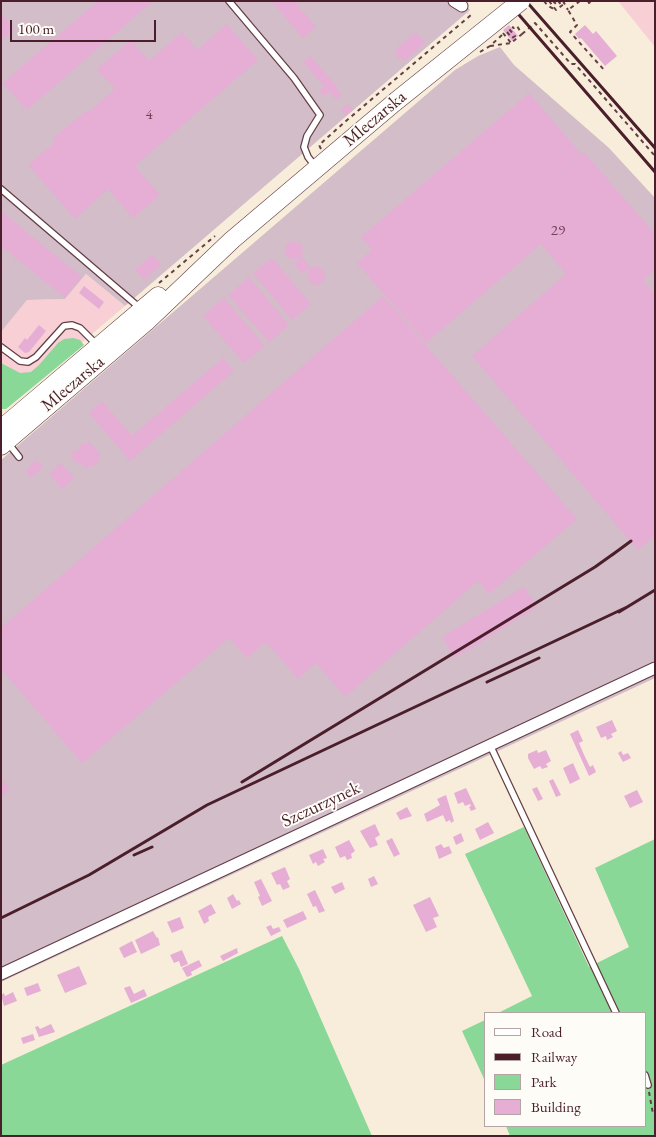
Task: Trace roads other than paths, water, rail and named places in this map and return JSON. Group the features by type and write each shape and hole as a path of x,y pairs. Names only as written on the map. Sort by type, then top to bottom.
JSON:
{"main road":[{"name":"Mleczarska","path":"3,439 102,351 142,309 312,163 395,102 521,1"},
{"name":"Mleczarska","path":"102,351 146,322 224,238"}],"street":[{"name":"Szczurzynek","path":"1,974 655,668"}],"lane":[{"path":"229,1 294,78 320,115 307,136 304,147 312,163"},
{"path":"1,189 142,309"},
{"path":"1,347 20,362 28,362 64,326 72,325 80,328 102,351"},
{"path":"3,439 19,457"},
{"path":"490,745 616,1012"},
{"path":"646,1078 648,1085"}],"railway":[{"path":"507,1 655,172"},
{"path":"526,1 655,148"},
{"path":"612,555 631,541"},
{"path":"242,782 595,567 616,552"},
{"path":"619,612 655,590"},
{"path":"1,918 89,875 207,805 625,608"},
{"path":"487,682 539,658"},
{"path":"134,855 152,847"}]}
